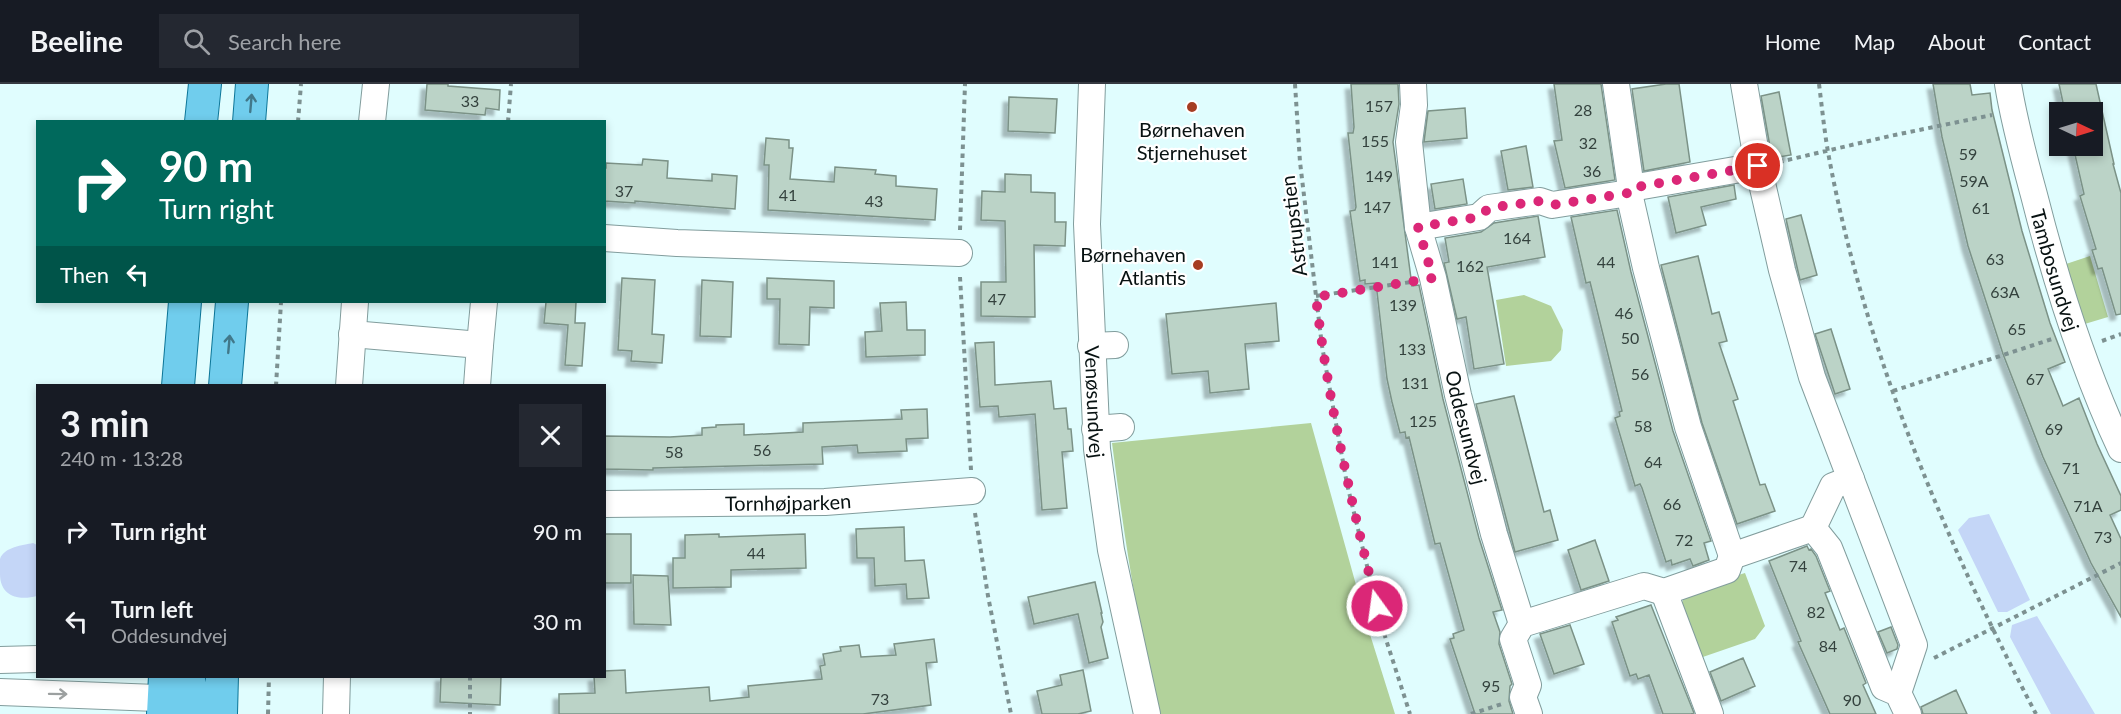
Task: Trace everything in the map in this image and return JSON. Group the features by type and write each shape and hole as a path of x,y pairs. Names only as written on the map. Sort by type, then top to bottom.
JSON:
{"main road":[{"path":"182,120 185,84"},
{"path":"201,120 205,84"},
{"path":"249,120 252,84"},
{"path":"161,384 167,303"},
{"path":"178,384 185,303"},
{"path":"225,384 232,303"},
{"path":"220,678 221,714"}],"street":[{"path":"372,120 376,84"},
{"name":"Venøsundvej","path":"1092,84 1087,224 1103,346 1095,429 1111,550 1147,714"},
{"name":"Oddesundvej","path":"1413,84 1414,105 1409,142 1418,227 1433,278 1458,395 1494,534 1522,624 1513,639 1528,685 1526,706"},
{"path":"1522,624 1644,586 1664,592 1727,570 1732,556 1688,427 1646,268 1630,190 1616,84"},
{"path":"1744,84 1758,166 1782,270 1812,377 1914,645 1904,694 1884,687 1829,548 1812,528"},
{"name":"Tambosundvej","path":"2008,84 2012,111 2044,234 2073,332 2121,449"},
{"path":"1418,227 1479,217 1489,208 1540,201 1552,205 1758,166"},
{"path":"606,238 677,243 959,253"},
{"path":"349,384 355,303"},
{"path":"477,384 484,303"},
{"path":"352,334 480,345"},
{"path":"1095,429 1121,427"},
{"path":"1732,556 1812,528 1833,486 1851,479"},
{"name":"Tornhøjparken","path":"606,504 825,502 972,491"},
{"path":"1664,592 1710,714"},
{"path":"0,660 36,659"},
{"path":"0,692 177,696 208,690 218,678"},
{"path":"336,714 337,678"}],"path":[{"path":"298,120 301,84"},
{"path":"508,120 511,84"},
{"path":"965,84 959,253 972,491 988,596 1011,714"},
{"name":"Astrupstien","path":"1295,84 1300,162 1322,346 1347,484 1382,627 1410,714"},
{"path":"1819,84 1828,151 1847,238 1893,392 1936,505 1991,628 2036,714"},
{"path":"1758,166 1968,120"},
{"path":"1316,297 1433,278"},
{"path":"276,384 281,303"},
{"path":"1893,392 2073,332"},
{"path":"1904,694 1991,628 2121,563"},
{"path":"268,714 269,678"},
{"path":"470,678 470,714"},
{"path":"1471,714 1526,706"}],"green space":[{"path":"2090,256 2108,317 2078,326 2060,266"},
{"path":"1524,295 1551,306 1563,330 1561,350 1551,361 1506,366 1496,300"},
{"path":"1311,423 1368,628 1395,714 1160,714 1138,613 1112,443"},
{"path":"1745,573 1765,626 1755,639 1697,659 1680,607 1685,596 1693,589"}],"water":[{"path":"1989,514 2030,600 2007,612 1998,612 1958,530 1969,518"},
{"path":"36,544 36,596 17,597 11,595 3,587 0,559 5,552 19,546"},
{"path":"2037,616 2095,714 2051,714 2010,637 2012,625"}],"building":[{"path":"427,84 500,90 499,110 486,108 485,115 425,110"},
{"path":"1351,84 1398,84 1399,104 1393,142 1412,286 1419,285 1443,399 1479,538 1502,610 1493,612 1500,632 1499,644 1512,684 1509,701 1513,714 1475,714 1450,639 1454,638 1453,634 1464,630 1440,543 1435,544 1409,437 1406,438 1405,432 1400,433 1392,402 1387,379 1376,283 1365,284 1365,280 1360,281 1350,211 1355,210 1356,207 1348,133 1353,133 1354,127"},
{"path":"1554,84 1601,84 1615,180 1565,188 1554,141 1562,140"},
{"path":"1679,84 1690,162 1644,171 1632,89"},
{"path":"1933,84 1970,84 1972,95 1990,93 1992,110 2022,231 2050,323 2065,362 2048,369 2063,406 2079,398 2121,496 2121,510 2110,515 2121,539 2121,617 2091,563 2043,457 2003,354 1968,246 1942,137"},
{"path":"2059,84 2096,84 2100,102 2063,102"},
{"path":"1779,92 1791,155 1772,158 1761,96"},
{"path":"1009,97 1057,99 1055,133 1008,131"},
{"path":"1465,108 1467,138 1424,142 1428,111"},
{"path":"2103,115 2121,193 2121,314 2116,315 2102,268 2098,269 2092,250 2096,249 2080,196 2084,194 2075,156 2103,156"},
{"path":"766,138 789,140 789,148 793,148 790,179 834,182 835,167 876,170 875,174 896,176 896,186 937,189 935,220 768,210 769,165 764,165"},
{"path":"1526,146 1533,187 1508,190 1501,151"},
{"path":"643,159 668,161 667,178 712,181 712,174 737,176 735,209 635,201 635,203 606,201 606,163 642,165"},
{"path":"1005,174 1031,175 1031,192 1055,193 1055,222 1066,222 1065,246 1034,245 1035,317 981,316 981,282 1006,282 1005,221 981,220 982,191 1005,192"},
{"path":"1463,179 1467,204 1435,209 1431,184"},
{"path":"1734,185 1736,199 1701,207 1706,225 1676,233 1668,197"},
{"path":"1617,210 1673,431 1711,541 1704,543 1709,560 1693,566 1690,559 1672,565 1671,560 1666,562 1642,488 1640,484 1635,486 1615,418 1620,416 1619,412 1622,411 1590,282 1586,283 1571,217"},
{"path":"1801,215 1817,275 1800,280 1786,219"},
{"path":"1538,216 1545,257 1487,267 1504,364 1474,369 1466,317 1457,319 1444,263 1449,262 1445,238 1481,232 1494,223"},
{"path":"1698,256 1712,314 1719,312 1727,341 1719,343 1738,399 1733,401 1760,485 1765,484 1775,511 1737,524 1702,423 1661,265"},
{"path":"622,278 655,280 652,334 664,335 662,363 631,361 632,351 618,350"},
{"path":"767,278 834,281 834,308 810,307 809,345 779,344 780,299 767,299"},
{"path":"702,280 733,282 731,337 700,336"},
{"path":"906,302 907,330 925,330 925,355 866,357 865,332 882,331 880,303"},
{"path":"546,303 576,303 575,323 585,323 582,366 565,365 568,325 544,323"},
{"path":"1276,303 1279,341 1245,344 1249,389 1210,393 1208,371 1172,374 1166,314"},
{"path":"1831,329 1850,389 1835,394 1815,334"},
{"path":"994,342 995,385 1051,381 1054,409 1066,408 1073,451 1062,452 1067,508 1042,510 1035,414 999,417 998,406 980,407 975,343"},
{"path":"1514,396 1544,512 1550,510 1558,540 1515,552 1476,404"},
{"path":"927,409 928,438 906,439 907,451 858,453 857,445 822,447 823,464 653,468 653,470 606,469 606,436 702,435 702,428 744,424 744,435 803,432 803,423 902,419 901,410"},
{"path":"904,527 905,561 924,560 929,598 907,599 906,584 875,586 874,558 857,558 856,529"},
{"path":"606,534 631,534 631,583 606,583"},
{"path":"719,534 719,537 805,534 806,568 731,570 731,587 673,588 673,558 685,558 685,535"},
{"path":"1595,540 1609,581 1581,590 1568,550"},
{"path":"1807,546 1816,556 1830,591 1825,593 1840,630 1844,628 1866,683 1863,685 1876,714 1830,714 1798,642 1801,641 1769,561"},
{"path":"633,575 668,576 671,625 634,624"},
{"path":"1095,582 1108,658 1089,663 1078,614 1034,624 1028,597"},
{"path":"1651,605 1694,713 1663,714 1649,675 1638,679 1636,674 1630,676 1612,622 1618,620 1616,617"},
{"path":"1570,625 1584,664 1554,674 1540,634"},
{"path":"1891,627 1898,645 1897,649 1887,653 1878,632"},
{"path":"934,639 937,662 926,663 931,705 863,714 559,714 559,694 595,693 594,678 606,678 606,671 625,670 626,693 709,687 710,701 749,697 748,686 822,679 820,666 825,665 823,654 841,651 840,647 859,645 861,657 896,655 894,644"},
{"path":"1743,658 1755,686 1721,701 1710,672"},
{"path":"1083,670 1091,711 1078,714 1042,714 1037,691 1062,685 1060,675"},
{"path":"441,678 501,678 500,705 440,702"},
{"path":"1956,690 1967,714 1923,714 1921,707"}],"place":[{"name":"Børnehaven Stjernehuset","path":"1192,107"},
{"name":"Børnehaven Atlantis","path":"1198,265"}],"route":[{"path":"1377,606 1347,484 1322,346 1316,297 1433,278 1418,227 1479,217 1489,208 1540,201 1552,205 1629,193 1631,188 1758,166"}]}
